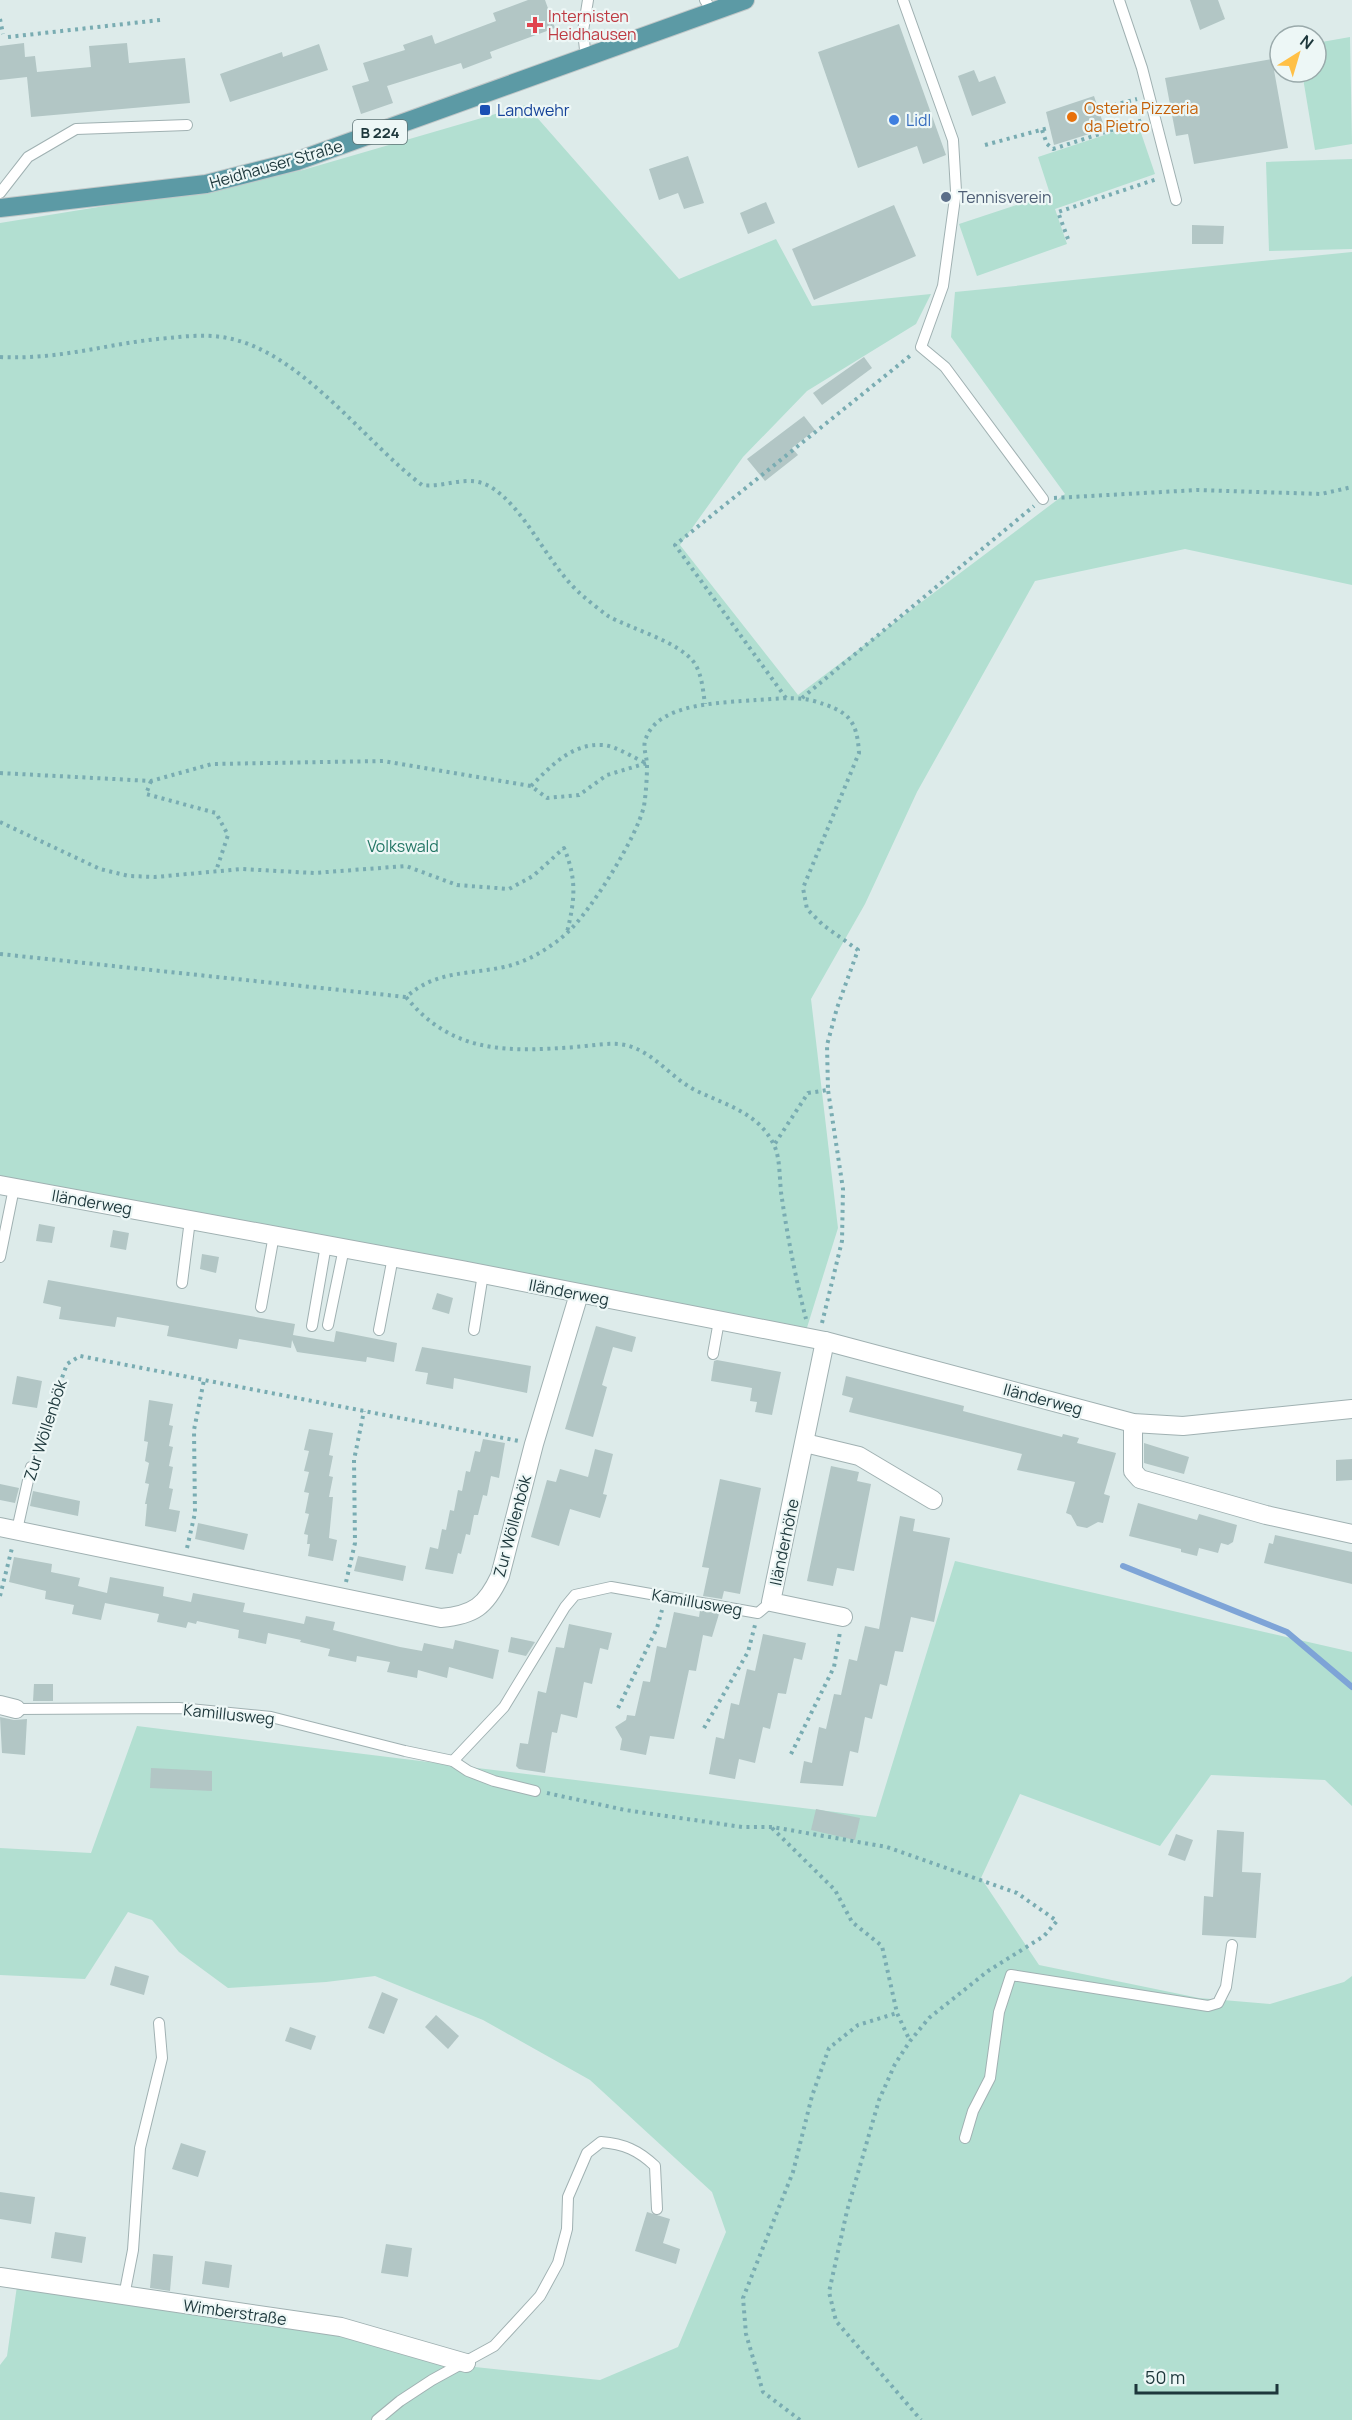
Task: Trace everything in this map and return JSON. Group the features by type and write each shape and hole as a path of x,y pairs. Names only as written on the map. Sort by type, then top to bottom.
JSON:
{"main road":[{"name":"Heidhauser Straße","path":"0,208 206,184 297,161 586,59 709,5 745,0"}],"street":[{"name":"Iländerweg","path":"7,1186 483,1274 818,1340 1133,1423 1183,1426 1352,1409"},
{"name":"Zur Wöllenbök","path":"8,1528 441,1618 464,1616 480,1606 494,1590 500,1576 534,1444 579,1294"},
{"name":"Iländerhöhe","path":"818,1340 805,1443 765,1607 843,1617"},
{"path":"1133,1423 1134,1472 1140,1479 1266,1515 1352,1534"},
{"path":"805,1443 859,1455 933,1500"},
{"name":"Wimberstraße","path":"0,2277 341,2327 466,2363"}],"lane":[{"path":"586,59 583,31 588,0"},
{"path":"903,0 952,140 956,191 943,286 921,347 945,367 1044,499"},
{"path":"1119,0 1142,68 1176,200"},
{"path":"0,194 28,157 76,129 187,125"},
{"path":"0,1257 7,1186"},
{"path":"182,1283 190,1220"},
{"path":"261,1307 274,1235"},
{"path":"328,1325 335,1246"},
{"path":"312,1326 335,1246"},
{"path":"380,1330 393,1257"},
{"path":"474,1330 483,1274"},
{"path":"713,1354 719,1321"},
{"name":"Zur Wöllenbök","path":"8,1528 31,1467"},
{"name":"Kamillusweg","path":"453,1761 504,1707 565,1607 575,1595 610,1587 665,1598 765,1607"},
{"name":"Kamillusweg","path":"8,1707 71,1710 138,1707 240,1712 271,1717 405,1752 453,1761 468,1771 494,1781 535,1791"},
{"path":"964,2138 973,2111 990,2078 999,2012 1011,1975 1208,2006 1218,2003 1226,1988 1232,1945"},
{"path":"124,2295 133,2250 140,2148 162,2058 159,2023"},
{"path":"377,2420 400,2401 432,2380 494,2346 540,2296 558,2263 567,2229 568,2197 587,2153 601,2142 619,2143 641,2153 655,2166 657,2209"}],"path":[{"path":"0,19 3,34"},
{"path":"8,37 160,20"},
{"path":"1099,109 1134,100"},
{"path":"1042,130 1047,144 1053,149 1154,116"},
{"path":"985,145 1048,128"},
{"path":"1068,239 1058,212 1169,176"},
{"path":"0,357 55,357 166,338 202,336 227,338 268,353 330,400 422,485 433,487 476,481 490,487 510,504 555,568 582,595 607,615 683,652 695,664 705,704"},
{"path":"786,698 675,545 921,347"},
{"path":"802,698 1044,499 1198,490 1321,494 1352,487"},
{"path":"406,997 420,984 440,976 504,967 530,959 567,933 588,908 618,862 644,807 647,763 644,748 646,738 656,722 676,712 705,704 786,698 802,698 844,713 858,731 859,753 803,888 807,909 823,925 858,950 837,1008 827,1045 828,1090 843,1190 842,1241 818,1340"},
{"path":"531,786 556,761 579,747 604,745 647,763"},
{"path":"0,773 151,782 212,764 382,761 531,786 547,798 579,795 608,775 647,763"},
{"path":"151,782 146,794 216,813 228,835 216,871"},
{"path":"0,822 100,869 129,876 251,869 314,873 406,866 457,885 509,889 533,876 564,848 574,873 573,909 567,933"},
{"path":"0,954 406,997 422,1016 444,1033 481,1045 525,1051 610,1044 627,1046 644,1052 695,1091 733,1106 751,1117 774,1145 793,1259 818,1340"},
{"path":"774,1145 808,1093 828,1090"},
{"name":"Zur Wöllenbök","path":"31,1467 67,1364 80,1356 534,1444"},
{"path":"183,1564 195,1513 194,1430 204,1380"},
{"path":"343,1597 355,1543 354,1461 364,1411"},
{"path":"0,1596 8,1528"},
{"path":"618,1708 657,1629 665,1598"},
{"path":"704,1728 748,1652 765,1607"},
{"path":"791,1754 834,1667 843,1617"},
{"path":"535,1791 625,1810 742,1827 772,1827 887,1847 1017,1893 1057,1921 1044,1936 988,1971 929,2018 910,2041 895,2064 879,2100 847,2211 829,2292 836,2321 921,2420"},
{"path":"772,1827 835,1890 852,1922 882,1946 897,2013 910,2041"},
{"path":"800,2420 763,2392 746,2334 743,2298 793,2172 812,2096 829,2048 858,2025 897,2013"}],"green space":[{"path":"1350,37 1352,144 1315,150 1304,84 1328,84 1328,41"},
{"name":"Volkswald","path":"526,105 679,279 776,239 812,306 931,294 916,324 807,391 743,457 680,545 798,695 1065,494 951,337 955,292 1352,252 1352,585 1185,549 1035,581 917,792 865,904 811,999 838,1228 805,1334 0,1185 0,223 209,189 303,170"},
{"path":"1138,124 1155,174 1055,209 1067,244 977,276 959,224 1050,194 1038,157"},
{"path":"1352,159 1352,249 1269,251 1266,162"},
{"path":"955,1561 1352,1652 1352,1806 1325,1780 1211,1775 1160,1846 1020,1794 981,1878 1039,1965 1199,1998 1270,2004 1344,1982 1352,1976 1352,2420 0,2420 0,2365 7,2356 17,2286 336,2335 475,2367 600,2380 678,2347 726,2232 712,2192 590,2080 483,2020 375,1976 326,1982 228,1988 179,1952 152,1920 128,1912 85,1979 0,1975 0,1848 91,1853 137,1726 876,1817"}],"building":[{"path":"528,0 545,0 555,28 490,52 492,58 463,69 461,63 387,86 393,103 361,114 352,86 369,81 363,63 405,50 403,45 432,35 435,44 496,21 493,13"},
{"path":"1190,0 1218,0 1225,19 1200,30"},
{"name":"Lidl","path":"899,24 946,155 923,164 917,146 858,168 818,52"},
{"path":"24,43 25,57 35,56 37,72 91,67 89,46 127,43 129,63 185,58 190,103 31,117 27,77 0,80 0,46"},
{"path":"319,44 328,70 230,102 220,74 282,52 283,57"},
{"path":"1268,60 1268,84 1276,84 1288,148 1194,164 1188,134 1176,136 1165,78"},
{"path":"974,70 979,82 995,76 1006,103 972,116 958,76"},
{"path":"1094,96 1105,129 1054,145 1046,112"},
{"path":"688,156 704,203 684,209 678,193 659,200 649,169"},
{"path":"766,202 775,223 748,234 740,213"},
{"path":"894,205 916,256 814,300 792,249"},
{"path":"1192,225 1224,226 1223,244 1192,244"},
{"path":"864,357 872,368 822,405 813,393"},
{"path":"804,416 815,430 792,448 798,455 765,481 747,459"},
{"path":"39,1224 55,1227 52,1243 36,1241"},
{"path":"113,1230 129,1233 126,1250 110,1247"},
{"path":"202,1254 219,1257 216,1273 200,1269"},
{"path":"48,1280 295,1324 293,1335 334,1342 336,1331 397,1343 394,1362 367,1357 366,1362 297,1352 292,1340 291,1348 239,1339 237,1349 167,1336 169,1326 117,1317 115,1327 59,1319 61,1307 43,1303"},
{"path":"437,1293 453,1298 449,1314 432,1309"},
{"path":"596,1326 636,1337 632,1352 613,1347 602,1385 607,1387 593,1437 565,1429"},
{"path":"422,1347 531,1366 527,1393 454,1378 453,1389 426,1384 428,1373 415,1371"},
{"path":"714,1361 781,1372 772,1415 755,1412 757,1402 750,1401 752,1388 711,1381"},
{"path":"17,1376 42,1381 37,1408 12,1404"},
{"path":"846,1376 964,1406 963,1411 1062,1437 1063,1434 1079,1438 1077,1443 1116,1453 1104,1494 1110,1496 1103,1523 1098,1522 1087,1528 1077,1526 1071,1515 1066,1513 1075,1482 1017,1470 1022,1454 849,1412 853,1398 842,1395"},
{"path":"149,1400 173,1404 169,1425 173,1426 169,1446 173,1447 169,1466 173,1467 169,1488 173,1489 169,1509 180,1511 176,1532 145,1526 147,1504 145,1504 149,1484 145,1483 149,1463 145,1461 148,1442 144,1441"},
{"path":"309,1429 333,1433 329,1455 333,1456 329,1476 333,1477 329,1497 333,1497 329,1538 337,1540 333,1561 308,1556 310,1544 307,1544 308,1535 304,1534 309,1514 305,1513 309,1493 304,1492 309,1472 304,1471 309,1451 304,1450"},
{"path":"483,1439 505,1443 499,1478 491,1476 487,1496 483,1495 478,1515 474,1515 470,1535 466,1534 453,1574 425,1569 430,1547 438,1549 442,1529 446,1530 450,1510 454,1511 458,1490 462,1491 466,1471 470,1472 475,1451 480,1452"},
{"path":"1144,1443 1189,1457 1184,1474 1144,1463"},
{"path":"595,1449 613,1454 603,1494 607,1495 600,1518 570,1509 559,1546 531,1537 547,1480 556,1482 560,1469 588,1477"},
{"path":"1352,1459 1352,1480 1336,1481 1336,1460"},
{"path":"831,1466 859,1472 857,1481 871,1484 854,1571 837,1568 833,1586 807,1581"},
{"path":"720,1479 761,1488 740,1594 724,1591 722,1599 703,1596 709,1568 702,1567"},
{"path":"0,1484 19,1488 15,1503 0,1500"},
{"path":"33,1491 80,1501 78,1516 30,1506"},
{"path":"1138,1503 1197,1520 1199,1514 1237,1525 1233,1542 1228,1545 1221,1543 1218,1553 1199,1548 1197,1556 1181,1552 1181,1549 1129,1536"},
{"path":"900,1516 915,1519 913,1531 950,1538 934,1622 911,1617 903,1652 895,1651 887,1686 880,1684 872,1719 865,1717 858,1753 850,1751 843,1786 800,1783 804,1761 812,1763 819,1727 826,1729 834,1694 841,1695 849,1659 857,1661 865,1626 879,1629"},
{"path":"198,1523 248,1534 244,1550 195,1539"},
{"path":"1275,1535 1352,1552 1352,1584 1264,1563 1269,1543 1273,1544"},
{"path":"358,1556 406,1566 403,1581 354,1571"},
{"path":"14,1557 52,1564 51,1572 80,1578 78,1586 107,1593 110,1577 164,1587 163,1596 191,1602 193,1593 245,1603 243,1612 304,1624 306,1616 335,1622 333,1630 400,1647 422,1651 424,1643 453,1649 455,1640 499,1650 493,1679 449,1667 447,1678 418,1670 417,1678 387,1672 390,1662 357,1656 356,1662 328,1656 330,1649 300,1642 301,1640 268,1633 266,1644 238,1638 239,1630 197,1621 196,1624 188,1622 186,1628 157,1622 159,1614 105,1603 101,1620 72,1614 74,1605 45,1599 46,1591 9,1582"},
{"path":"700,1610 719,1614 712,1637 703,1635 696,1671 689,1670 674,1739 650,1736 646,1755 620,1750 622,1739 615,1727 626,1720 627,1715 635,1716 643,1681 650,1682 657,1646 666,1648 674,1612 699,1617"},
{"path":"569,1624 612,1633 608,1650 600,1648 592,1684 584,1682 577,1718 561,1714 557,1733 552,1732 545,1773 519,1769 516,1766 520,1743 528,1744 538,1691 546,1693 556,1647 564,1648"},
{"path":"763,1634 806,1643 802,1660 794,1658 786,1694 778,1693 770,1729 763,1727 755,1763 739,1759 735,1779 709,1774 716,1737 724,1739 731,1703 739,1705 747,1669 755,1671"},
{"path":"511,1637 535,1642 526,1656 508,1652"},
{"path":"34,1684 53,1684 53,1701 33,1701"},
{"path":"0,1717 14,1720 27,1719 25,1755 2,1753"},
{"path":"151,1768 212,1771 212,1791 150,1788"},
{"path":"816,1809 860,1818 855,1840 811,1830"},
{"path":"1217,1830 1244,1832 1242,1872 1261,1873 1256,1938 1202,1935 1204,1896 1213,1897"},
{"path":"1176,1834 1193,1840 1185,1861 1168,1855"},
{"path":"115,1966 149,1976 144,1995 110,1985"},
{"path":"382,1992 398,1999 384,2034 368,2028"},
{"path":"436,2015 459,2036 448,2049 425,2027"},
{"path":"290,2027 316,2036 311,2050 285,2041"},
{"path":"181,2143 206,2151 198,2177 172,2169"},
{"path":"0,2192 35,2197 31,2224 0,2219"},
{"path":"647,2212 670,2219 663,2243 680,2249 676,2264 635,2251"},
{"path":"55,2232 86,2237 82,2263 51,2258"},
{"path":"386,2244 412,2248 408,2277 381,2273"},
{"path":"153,2254 173,2256 170,2291 150,2288"},
{"path":"205,2261 232,2265 229,2288 202,2284"}],"waterway":[{"path":"1123,1566 1287,1632 1352,1687"}],"place":[{"name":"Internisten Heidhausen","path":"535,25"},
{"name":"Landwehr","path":"485,110"},
{"name":"Osteria Pizzeria da Pietro","path":"1072,117"},
{"name":"Lidl","path":"894,120"},
{"name":"Tennisverein","path":"946,197"}]}
